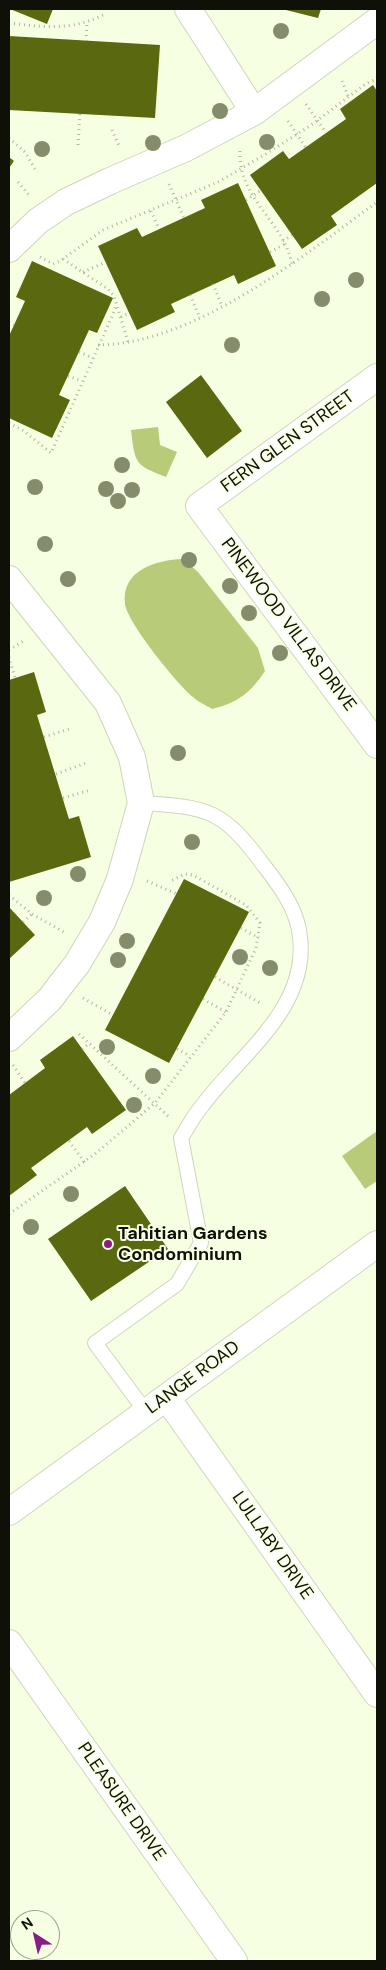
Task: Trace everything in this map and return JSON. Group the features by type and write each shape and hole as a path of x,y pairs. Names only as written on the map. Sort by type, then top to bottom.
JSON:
{"street":[{"path":"188,9 273,98"},
{"path":"9,249 38,220 66,202 230,125 273,98 377,21"},
{"name":"FERN GLEN STREET","path":"199,506 377,377"},
{"name":"PINEWOOD VILLAS DRIVE","path":"199,506 369,715 377,745"},
{"path":"9,579 108,703 132,757 141,802 120,879 102,922 88,947 10,1050"},
{"name":"LANGE ROAD","path":"9,1512 377,1244"},
{"name":"LULLABY DRIVE","path":"157,1405 377,1694"},
{"name":"PLEASURE DRIVE","path":"9,1643 234,1961"}],"lane":[{"path":"141,802 192,806 210,812 225,821 253,851 280,888 299,929 300,946 293,987 280,1014 202,1106 181,1138 201,1243 177,1284 95,1343 157,1405"}],"path":[{"path":"9,23 43,27 68,27 87,23 103,15"},
{"path":"86,41 87,23"},
{"path":"38,256 53,264 103,230 176,200 241,169 297,135 366,83 377,80"},
{"path":"273,98 317,121 326,133"},
{"path":"273,98 306,148"},
{"path":"78,145 80,114"},
{"path":"230,125 240,148 243,180 284,242 292,264"},
{"path":"9,138 25,152 35,169"},
{"path":"158,160 184,218"},
{"path":"246,200 260,191"},
{"path":"98,344 128,342 160,336 200,318 292,264 377,202"},
{"path":"151,211 159,229"},
{"path":"270,252 292,234"},
{"path":"63,259 108,289 114,296 128,342"},
{"path":"83,272 106,262"},
{"path":"213,284 222,306"},
{"path":"190,295 200,318"},
{"path":"9,423 24,431 51,453 117,305"},
{"path":"121,318 129,313"},
{"path":"9,322 14,325"},
{"path":"79,352 92,358"},
{"path":"68,376 82,381"},
{"path":"9,650 30,637"},
{"path":"9,657 14,678"},
{"path":"44,737 69,729"},
{"path":"56,774 86,763"},
{"path":"63,798 91,790"},
{"path":"9,1214 84,1163 155,1103 190,1056 213,1031 238,989 259,938 260,923 246,905 193,875 185,874 171,880"},
{"path":"9,895 32,914 88,947"},
{"path":"23,922 32,914"},
{"path":"240,928 259,938"},
{"path":"215,977 280,1014"},
{"path":"62,983 99,1009 113,1015"},
{"path":"203,999 226,1012"},
{"path":"79,1034 185,1132"},
{"path":"82,1049 89,1044"},
{"path":"177,1049 190,1056"},
{"path":"10,1050 26,1083"},
{"path":"68,1141 84,1163"}],"shaded area":[{"path":"158,427 160,445 177,452 166,477 142,466 138,462 132,441 131,430"},
{"path":"183,559 198,572 258,648 265,671 243,696 221,707 212,709 193,697 186,690 165,667 143,638 128,613 125,604 125,592 134,575 152,565"},
{"path":"377,1131 377,1181 365,1189 342,1156"}],"building":[{"path":"10,9 53,9 47,24"},
{"path":"282,9 321,9 318,18"},
{"path":"9,36 160,45 155,118 9,110"},
{"path":"373,85 377,91 377,183 331,216 337,225 302,249 250,175 283,151 289,159 346,119 340,109"},
{"path":"9,157 14,161 9,168"},
{"path":"238,183 276,266 238,284 234,275 171,304 175,312 137,330 98,246 137,228 142,237 205,208 201,200"},
{"path":"32,261 113,298 97,333 89,330 59,395 70,400 52,438 9,418 9,336 25,301 16,297"},
{"path":"201,375 242,431 207,458 166,402"},
{"path":"34,672 46,712 37,715 69,819 79,816 91,857 9,882 9,680"},
{"path":"184,879 249,912 169,1063 105,1030"},
{"path":"9,907 35,935 9,959"},
{"path":"73,1036 126,1110 92,1134 87,1127 31,1168 37,1175 9,1196 9,1095 45,1068 40,1060"},
{"name":"Tahitian Gardens Condominium","path":"125,1186 168,1249 91,1301 48,1239"}],"place":[{"name":"Tahitian Gardens Condominium","path":"108,1244"}]}
